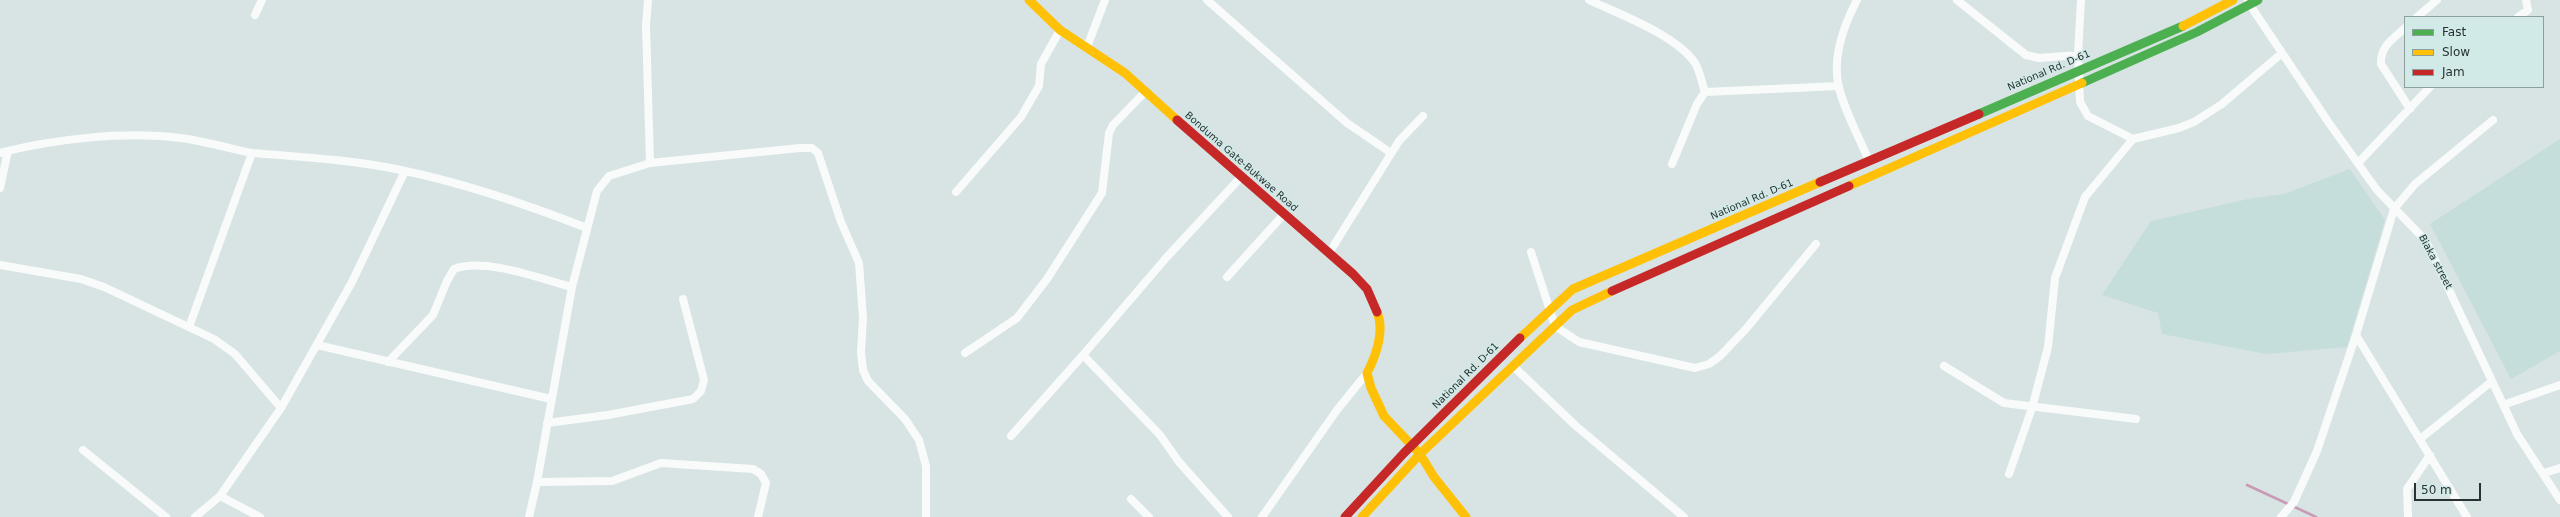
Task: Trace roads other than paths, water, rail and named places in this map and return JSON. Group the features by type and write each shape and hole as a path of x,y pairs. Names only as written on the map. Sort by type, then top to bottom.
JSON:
{"main road":[{"name":"Bonduma Gate-Bukwae Road","path":"1029,0 1060,30 1125,73 1367,289 1380,319 1380,336 1376,355 1367,373"},
{"name":"National Rd. D-61","path":"1345,517 1412,445 1549,309 1573,290 2078,70 2188,24 2233,0"},
{"path":"1362,517 1420,454 1572,310 1586,302 2079,84 2248,3 2258,0"},
{"path":"1367,373 1371,388 1384,416 1420,454 1434,477 1466,517"}],"street":[{"path":"255,15 262,0"},
{"path":"648,0 646,25 650,163"},
{"path":"1087,47 1105,0"},
{"path":"1208,0 1347,123 1391,153"},
{"path":"1589,0 1641,23 1673,43 1695,63 1705,92"},
{"path":"1857,0 1847,20 1840,43 1839,86 1869,161"},
{"path":"1956,0 2026,55 2038,58 2078,55"},
{"path":"2081,0 2078,55 2080,102 2088,116 2132,138 2164,132 2194,122 2222,104 2282,53"},
{"path":"2419,16 2437,0"},
{"path":"2519,16 2528,10 2526,0"},
{"name":"Biaka street","path":"2248,3 2358,162 2394,209 2417,230 2426,241 2491,382 2518,434 2560,500"},
{"path":"2404,29 2384,47 2381,56 2381,64 2410,109"},
{"path":"956,192 994,151 1021,117 1039,86 1042,64 1060,30"},
{"path":"1705,92 1839,86"},
{"path":"2358,162 2429,88"},
{"path":"965,354 1017,318 1047,279 1102,193 1109,133 1113,125 1145,92"},
{"path":"1672,164 1697,104 1705,92"},
{"path":"1328,253 1399,141 1423,116"},
{"path":"2281,517 2294,502 2317,450 2356,335 2394,209 2415,184 2493,120"},
{"path":"0,188 4,152 140,135 180,138 252,153 335,160 405,171 519,202 587,228"},
{"path":"2009,474 2032,408 2048,347 2055,278 2085,197 2132,138"},
{"path":"529,517 537,482 572,287 597,191 609,176 650,163 812,148 818,153 841,222 859,263 863,318 861,353 863,370 868,381 905,419 919,440 926,466 926,517"},
{"path":"189,327 252,153"},
{"path":"195,517 220,496 281,408 317,345 376,234 405,171"},
{"path":"1011,436 1166,258 1241,177"},
{"path":"1227,277 1284,214"},
{"path":"1531,252 1555,326 1580,342 1695,368 1709,364 1746,330 1816,244"},
{"path":"0,264 81,279 104,287 214,339 235,354 281,408"},
{"path":"388,362 433,315 447,281 454,269 470,265 500,269 572,287"},
{"path":"547,423 608,415 694,399 701,391 704,380 683,299"},
{"path":"2356,335 2467,517"},
{"path":"317,345 551,398"},
{"path":"1083,355 1160,435 1179,462 1228,517"},
{"path":"1513,366 1576,426 1684,517"},
{"path":"1944,366 2004,403 2032,408 2136,419"},
{"name":"Bonduma Gate-Bukwae Road","path":"1262,517 1337,410 1367,373"},
{"path":"2420,439 2491,382"},
{"path":"2503,405 2560,385"},
{"path":"83,450 166,517"},
{"path":"2408,517 2410,509 2407,489 2430,455"},
{"path":"537,482 612,481 662,464 754,469 761,474 766,484 758,517"},
{"path":"2544,473 2560,468"},
{"path":"220,496 260,517"},
{"path":"1131,499 1149,517"}],"waterway":[{"path":"2247,485 2316,517"}]}
